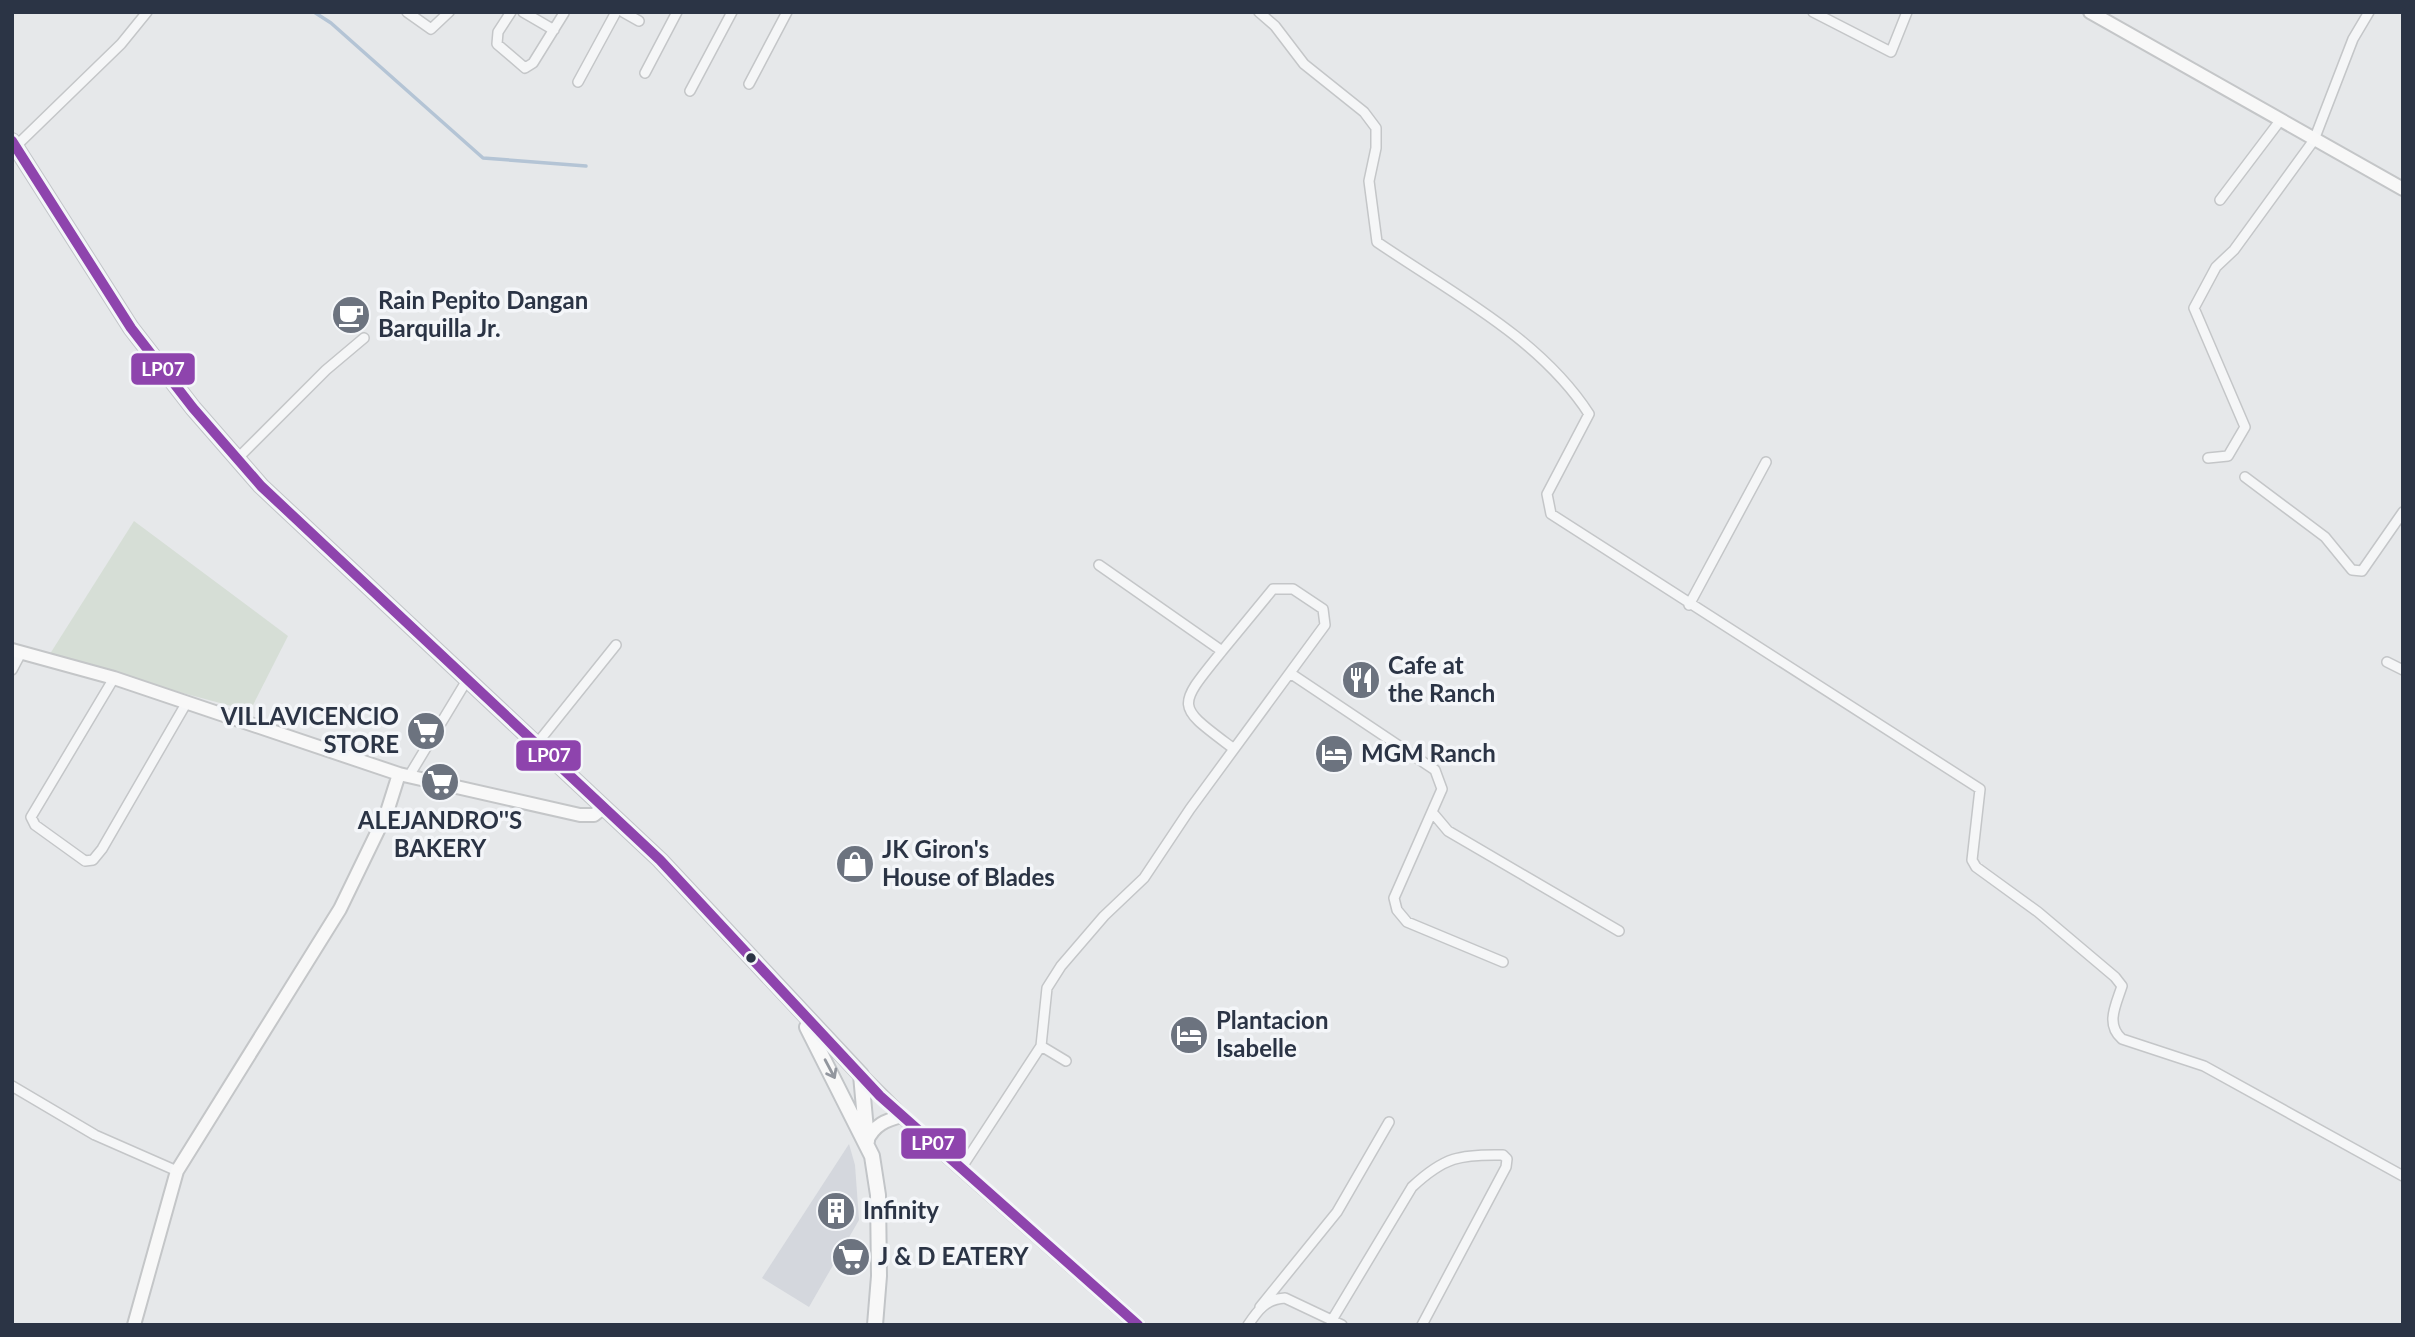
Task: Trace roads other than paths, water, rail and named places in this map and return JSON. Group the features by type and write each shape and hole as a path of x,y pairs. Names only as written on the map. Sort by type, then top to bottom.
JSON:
{"main road":[{"path":"14,144 131,328 237,459 299,524 669,870 861,1075 867,1141 878,1195 879,1276 875,1325"},
{"path":"797,1009 867,1141"}],"street":[{"path":"14,144 121,44 147,12"},
{"path":"407,12 432,29 449,12"},
{"path":"511,12 498,32 497,44 525,68 533,63 564,13"},
{"path":"523,12 554,30"},
{"path":"578,82 616,12"},
{"path":"623,12 639,22"},
{"path":"645,73 677,12"},
{"path":"690,91 732,12"},
{"path":"749,84 787,12"},
{"path":"1259,12 1275,26 1304,64 1364,112 1377,128 1376,148 1368,181 1377,242 1525,345 1573,389 1589,414 1547,494 1551,514 1689,606 1980,789 1972,860 1976,867 2038,912 2115,977 2122,986 2112,1018 2115,1032 2122,1039 2204,1066 2403,1176"},
{"path":"1813,12 1891,52 1907,12"},
{"path":"2090,12 2279,122 2403,189"},
{"path":"2207,458 2228,456 2245,428 2194,309 2216,267 2234,250 2314,140 2353,38 2369,12"},
{"path":"2220,200 2279,122"},
{"path":"237,459 326,370 364,338"},
{"path":"1689,606 1766,462"},
{"path":"2245,477 2325,537 2342,562 2352,570 2362,571 2403,512"},
{"path":"1098,565 1222,651"},
{"path":"962,1167 1041,1046 1047,988 1104,916 1144,878 1325,625 1323,609 1293,589 1273,589 1245,620 1192,689 1188,705 1191,717 1234,750"},
{"path":"535,746 616,645"},
{"path":"12,670 17,652 114,678 404,775 580,815 594,815 604,807"},
{"path":"2387,662 2403,670"},
{"path":"1290,673 1435,770 1442,789 1394,898 1397,911 1407,922 1503,962"},
{"path":"114,678 32,817 35,825 85,861 93,860 102,849 187,702"},
{"path":"134,1325 177,1171 340,909 404,775 467,680"},
{"path":"1432,812 1448,831 1619,931"},
{"path":"1041,1046 1066,1061"},
{"path":"861,1075 902,1116 1138,1325"},
{"path":"13,1085 95,1135 177,1171"},
{"path":"867,1141 871,1131 902,1116"},
{"path":"1248,1325 1337,1212 1389,1122"},
{"path":"1332,1320 1412,1187 1430,1170 1464,1154 1503,1155 1507,1159 1506,1167 1422,1325"},
{"path":"1260,1307 1275,1299 1285,1298 1342,1325"}],"waterway":[{"path":"314,12 331,23 483,158 586,166"}],"place":[{"name":"Rain Pepito Dangan Barquilla Jr.","path":"351,315"},
{"name":"Cafe at the Ranch","path":"1361,680"},
{"name":"VILLAVICENCIO STORE","path":"426,731"},
{"name":"MGM Ranch","path":"1334,754"},
{"name":"ALEJANDRO''S BAKERY","path":"440,782"},
{"name":"JK Giron's House of Blades","path":"855,864"},
{"name":"Plantacion Isabelle","path":"1189,1035"},
{"name":"Infinity","path":"836,1211"},
{"name":"J & D EATERY","path":"851,1257"}]}
